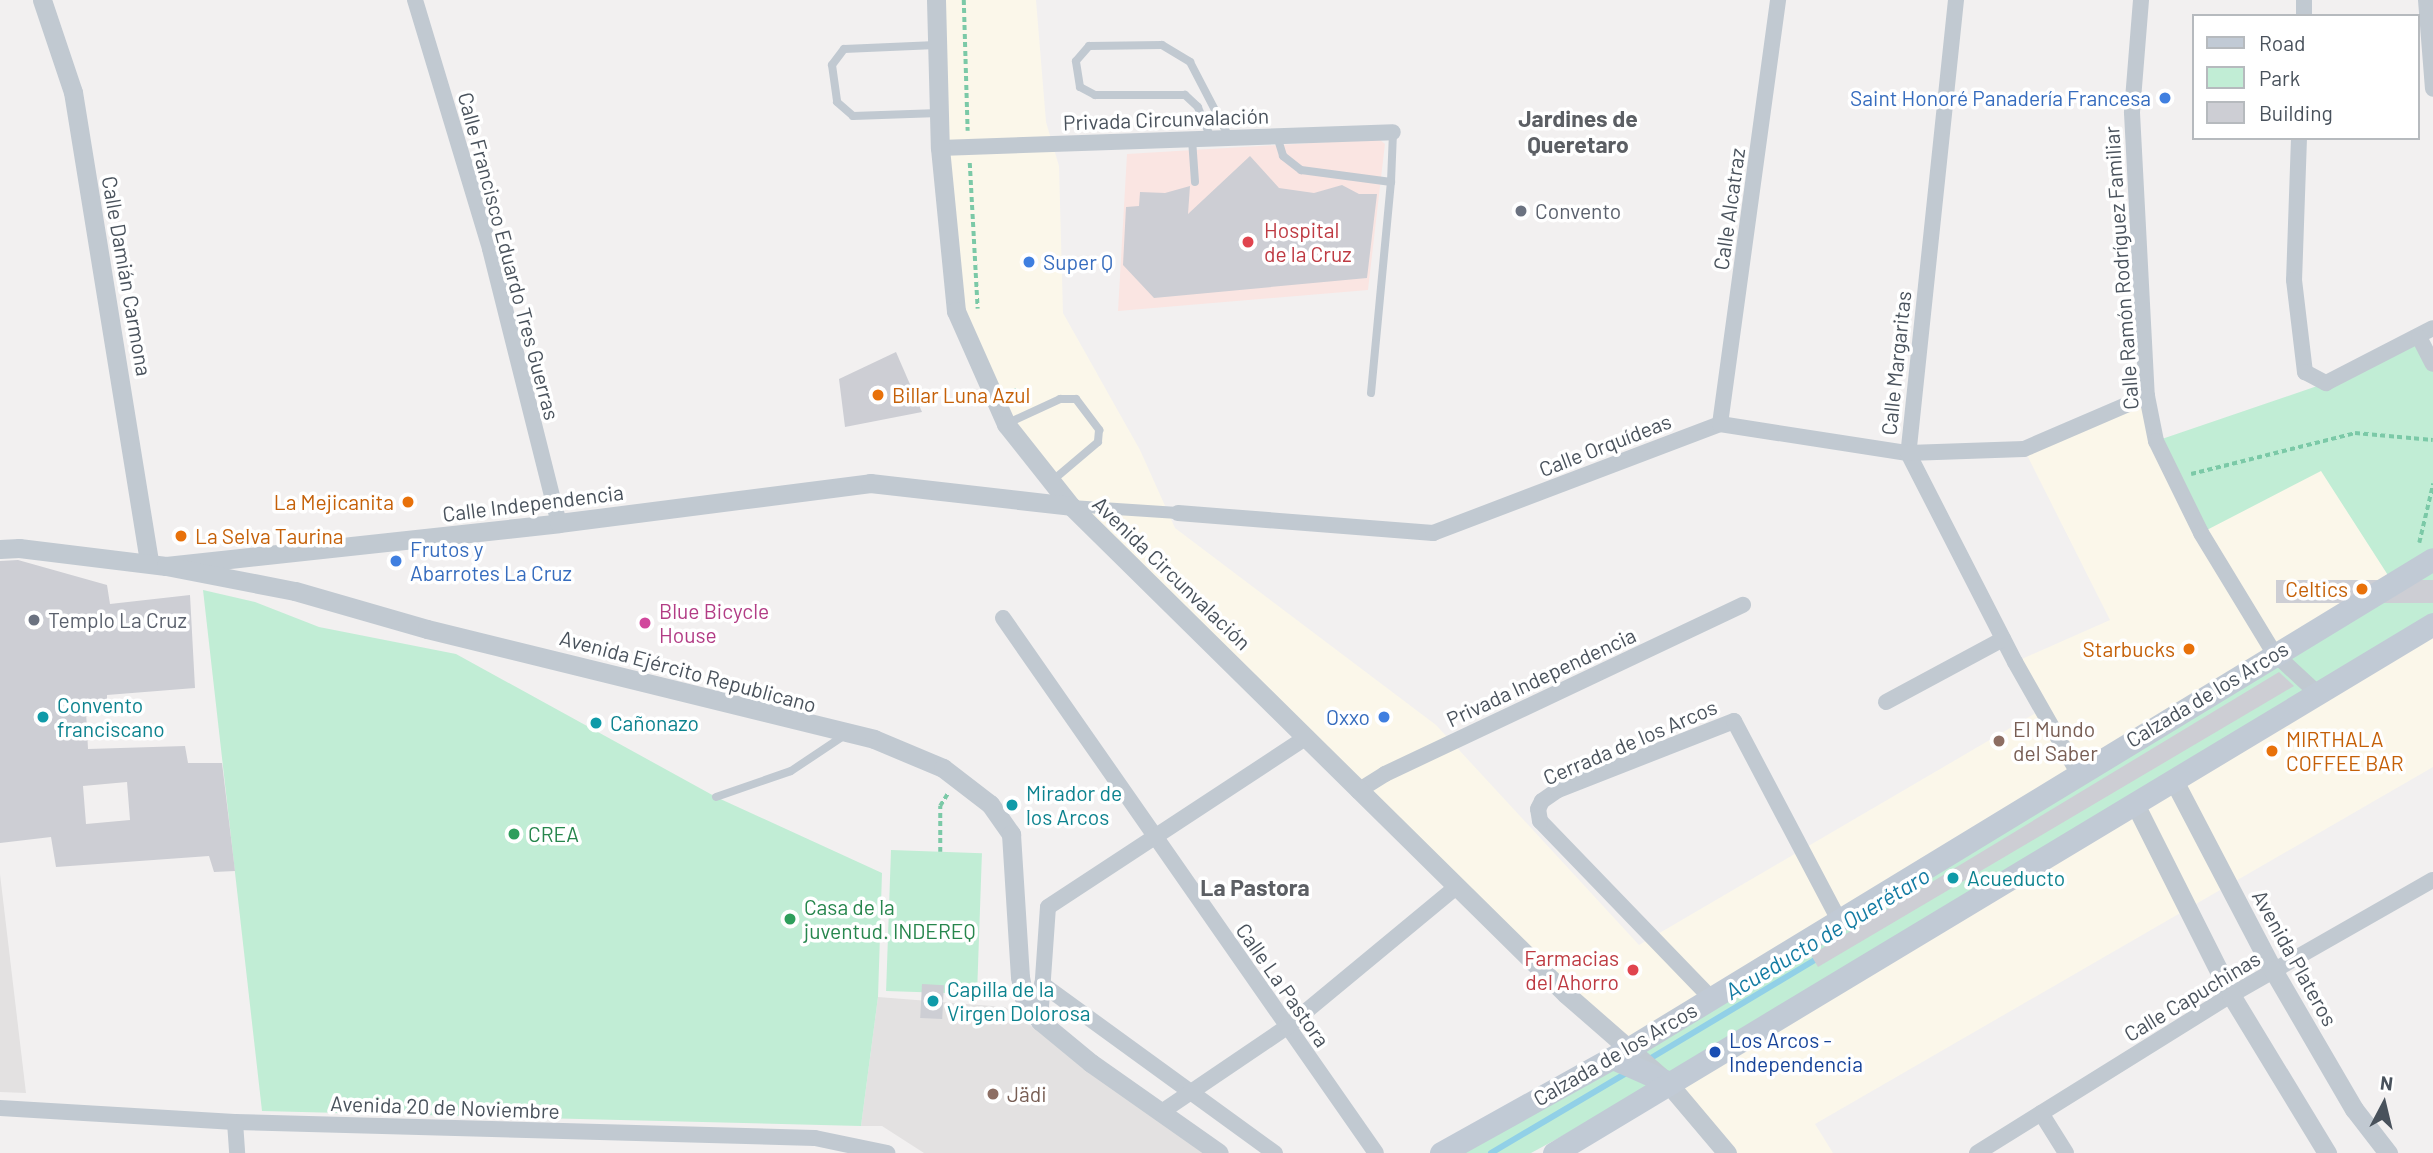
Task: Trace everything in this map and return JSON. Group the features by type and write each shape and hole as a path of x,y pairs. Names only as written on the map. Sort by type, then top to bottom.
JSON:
{"main road":[{"name":"Calzada de los Arcos","path":"1441,1153 1620,1053 2274,653 2433,559"},
{"path":"1554,1153 1641,1103 1667,1082 2433,624"},
{"path":"1620,1053 1667,1082"}],"street":[{"name":"Calle Damián Carmona","path":"42,0 73,92 158,565"},
{"name":"Calle Francisco Eduardo Tres Guerras","path":"415,0 490,249 559,523"},
{"name":"Avenida Circunvalación","path":"936,0 940,148 956,311 1006,424 1071,506 1307,737 1620,1053"},
{"name":"Calle Alcatraz","path":"1720,424 1779,0"},
{"name":"Calle Margaritas","path":"1956,0 1908,453 2003,639 2078,773"},
{"name":"Calle Ramón Rodríguez Familiar","path":"2141,0 2132,113 2147,396 2156,441 2172,479 2274,653 2317,693"},
{"path":"2426,0 2428,75 2433,89"},
{"name":"Privada Circunvalación","path":"940,148 1393,131"},
{"path":"2299,140 2294,280 2305,372 2326,383 2433,328"},
{"path":"2419,337 2433,363"},
{"name":"Calle Orquídeas","path":"1071,506 1433,533 1720,424 1908,453 2024,449 2147,396"},
{"name":"Calle Independencia","path":"0,550 19,548 158,565 559,523 870,483 1071,506"},
{"name":"Avenida Ejército Republicano","path":"158,565 295,591 427,629 847,733 892,745 943,768 990,804 1006,824 1014,846 1020,977 1024,998 1040,1021 1160,1113 1219,1153"},
{"name":"Privada Independencia","path":"1359,792 1385,774 1743,604"},
{"name":"Calle La Pastora","path":"1003,618 1376,1153"},
{"path":"1886,702 2003,639"},
{"name":"Cerrada de los Arcos","path":"1710,998 1540,821 1538,809 1542,801 1558,790 1734,721 1839,920"},
{"path":"1040,1021 1048,907 1157,840 1307,737"},
{"name":"Avenida Plateros","path":"2173,779 2273,970 2354,1109 2388,1153"},
{"path":"2134,802 2231,995 2327,1153"},
{"name":"Calle Capuchinas","path":"1977,1153 2231,995 2433,880"},
{"path":"1160,1113 1286,1027 1456,887"},
{"path":"1042,984 1275,1153"},
{"path":"1667,1082 1727,1153"},
{"name":"Avenida 20 de Noviembre","path":"0,1108 235,1122 815,1138 887,1153"},
{"path":"2041,1114 2066,1153"},
{"path":"235,1122 237,1153"}],"lane":[{"path":"1211,138 1198,107 1185,95 1095,95 1080,87 1076,61 1088,46 1162,45 1190,62 1229,137"},
{"path":"936,46 844,49 832,65 837,102 853,116 939,113"},
{"path":"1371,393 1391,182 1393,131"},
{"path":"1277,136 1283,156 1301,170 1391,182"},
{"path":"1192,139 1195,182"},
{"path":"1006,424 1068,397 1076,400 1099,430 1098,442 1050,482"},
{"path":"716,797 791,771 847,733"}],"path":[{"path":"964,0 978,316"},
{"path":"1010,381 1027,414"},
{"path":"2172,479 2354,433 2433,440"},
{"path":"2412,572 2433,484"},
{"path":"940,806 940,852"}],"shaded area":[{"path":"936,0 1036,0 1046,122 1059,166 1063,313 1140,450 1175,528 1436,725 1639,945 2041,710 2015,662 2110,620 2024,449 2147,396 2156,441 2322,471 2393,583 1628,1049 1039,469 956,311"},
{"name":"Hospital de la Cruz","path":"1379,139 1385,144 1368,290 1118,311 1127,154"},
{"path":"2433,624 2433,767 1815,1124 1833,1153 1727,1153 1667,1082"},
{"path":"0,874 26,1093 0,1092"},
{"name":"Jädi","path":"878,997 1005,1007 1208,1153 924,1153 882,1126 861,1126"}],"green space":[{"path":"2419,337 2433,364 2433,559 2393,583 2321,471 2201,533 2156,441 2326,383"},
{"path":"2433,572 2433,614 1568,1133 1531,1153 1463,1153"},
{"name":"CREA","path":"203,590 255,602 319,627 456,654 716,797 882,873 878,997 861,1126 262,1111"},
{"path":"891,850 982,853 977,994 886,991"}],"building":[{"name":"Hospital de la Cruz","path":"1250,156 1279,188 1314,193 1342,185 1359,194 1377,194 1367,278 1154,298 1123,265 1126,207 1139,206 1140,192 1165,193 1190,186 1188,214"},
{"name":"Billar Luna Azul","path":"896,352 922,412 845,427 839,379"},
{"name":"Convento franciscano","path":"18,560 107,585 110,604 190,595 195,688 107,695 107,709 86,711 88,749 185,746 188,763 222,763 235,871 214,872 209,856 56,867 51,837 0,843 0,561","holes":["127,782 130,820 86,824 83,786"]},
{"path":"2276,580 2433,580 2433,603 2276,603"},
{"path":"2279,672 2294,686 1818,967 1811,955"},
{"name":"Capilla de la Virgen Dolorosa","path":"922,984 944,985 942,1019 920,1018"}],"waterway":[{"name":"Acueducto de Querétaro","path":"1646,1061 1820,957"},
{"name":"Acueducto de Querétaro","path":"1491,1153 1628,1072"}],"place":[{"name":"Saint Honoré Panadería Francesa","path":"2165,98"},
{"name":"Convento","path":"1521,211"},
{"name":"Hospital de la Cruz","path":"1248,242"},
{"name":"Super Q","path":"1029,262"},
{"name":"Billar Luna Azul","path":"878,395"},
{"name":"La Mejicanita","path":"408,502"},
{"name":"La Selva Taurina","path":"181,536"},
{"name":"Frutos y Abarrotes La Cruz","path":"396,561"},
{"name":"Celtics","path":"2362,589"},
{"name":"Templo La Cruz","path":"34,620"},
{"name":"Blue Bicycle House","path":"645,623"},
{"name":"Starbucks","path":"2189,649"},
{"name":"Convento franciscano","path":"43,717"},
{"name":"Oxxo","path":"1384,717"},
{"name":"Cañonazo","path":"596,723"},
{"name":"El Mundo del Saber","path":"1999,741"},
{"name":"MIRTHALA COFFEE BAR","path":"2272,751"},
{"name":"Mirador de los Arcos","path":"1012,805"},
{"name":"CREA","path":"514,834"},
{"name":"Acueducto","path":"1953,878"},
{"name":"Casa de la juventud. INDEREQ","path":"790,919"},
{"name":"Farmacias del Ahorro","path":"1633,970"},
{"name":"Capilla de la Virgen Dolorosa","path":"933,1001"},
{"name":"Los Arcos - Independencia","path":"1715,1052"},
{"name":"Jädi","path":"993,1094"}],"district":[{"name":"Jardines de Queretaro","path":"1578,131"},
{"name":"La Pastora","path":"1255,887"}]}
